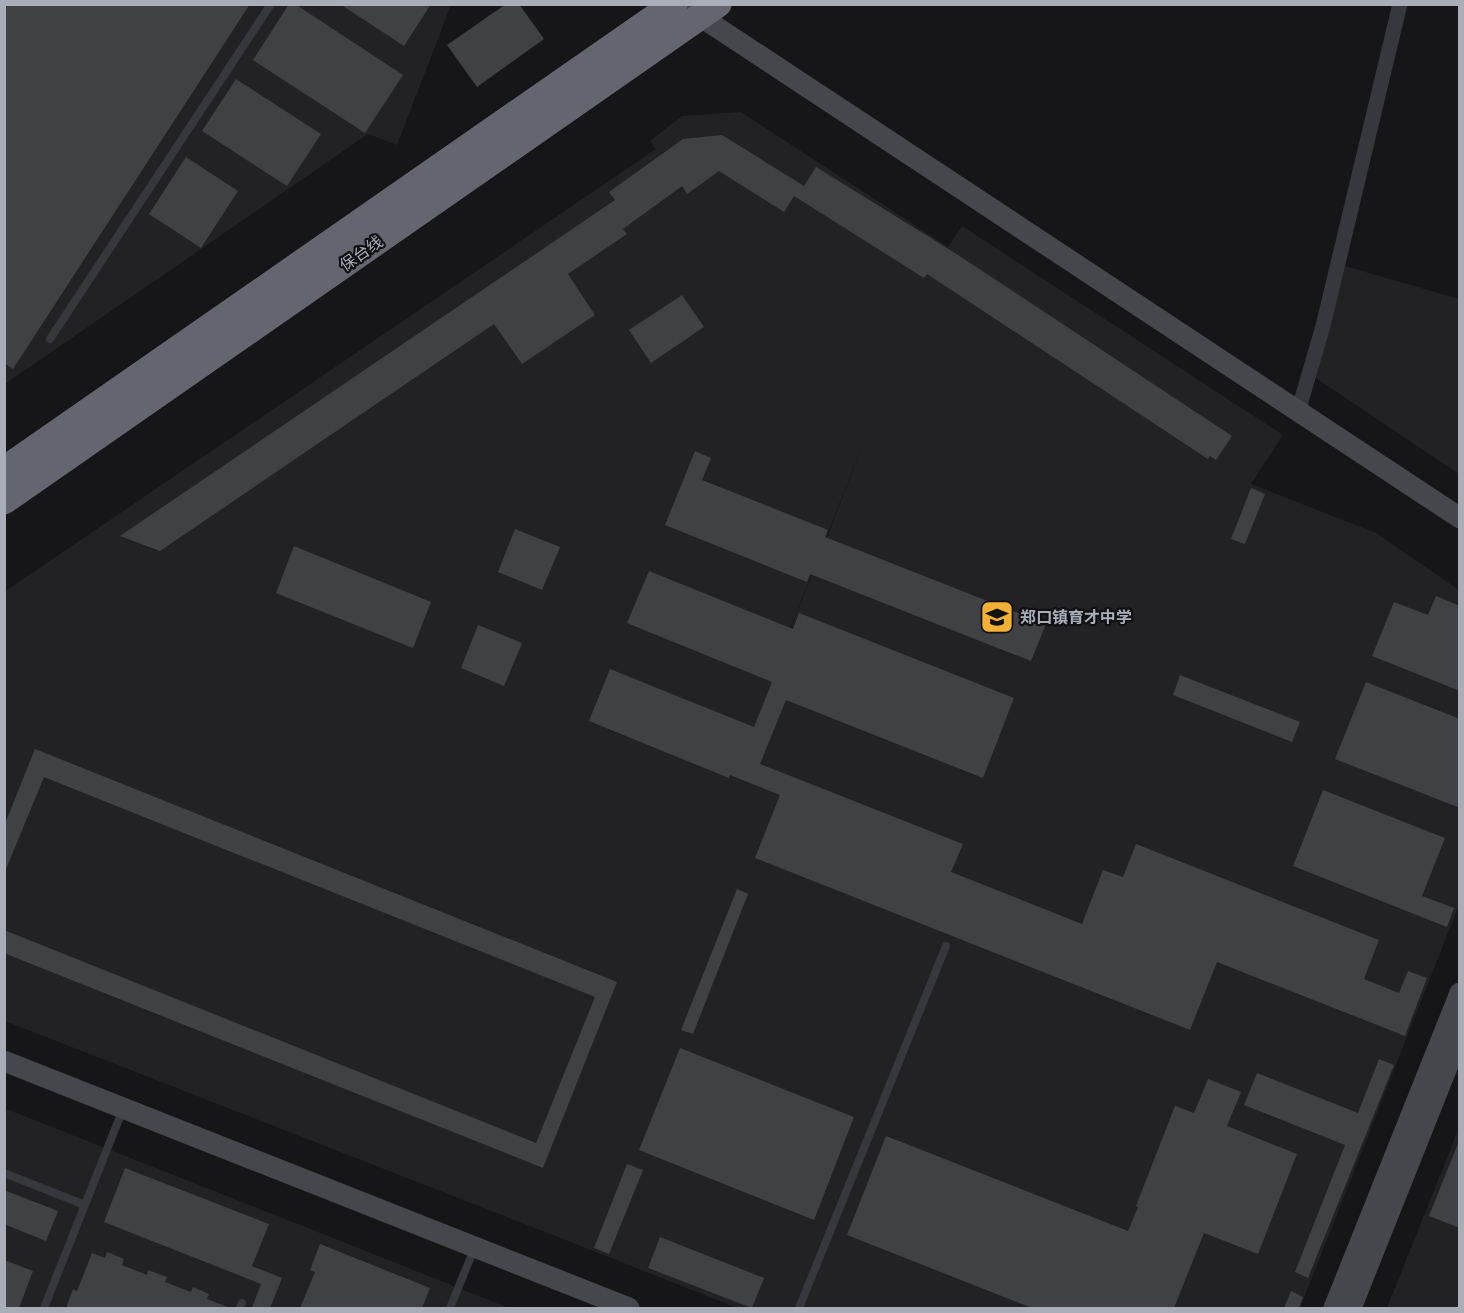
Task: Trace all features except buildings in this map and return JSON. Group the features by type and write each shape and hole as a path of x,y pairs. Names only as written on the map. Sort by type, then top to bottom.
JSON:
{"highway":[{"name":"保台线","path":"4,470 675,4"},
{"name":"保台线","path":"4,501 701,8"}],"street":[{"path":"1298,412 1323,326 1400,4"},
{"path":"701,8 1298,412 1460,518"},
{"path":"1334,1308 1460,993"},
{"path":"1351,1308 1460,1035"},
{"path":"4,1061 629,1308"}],"lane":[{"path":"50,339 271,4"},
{"path":"799,1308 946,946"},
{"path":"44,1308 124,1108"},
{"path":"4,1173 85,1205"},
{"path":"450,1308 474,1247"}],"shaded area":[{"path":"5,5 451,5 397,145 368,134 5,384"},
{"path":"741,112 948,247 962,226 1283,435 1251,484 1376,533 1459,590 1459,905 1300,1308 737,1308 5,1021 4,592 656,149 650,141 682,116","holes":["868,431 828,535 788,635"]},
{"path":"1345,266 1459,299 1459,474 1316,378"},
{"path":"4,1108 308,1228 509,1308 5,1308"},
{"path":"1459,1128 1459,1308 1387,1308"}],"place":[{"name":"郑口镇育才中学","path":"997,617"}]}
